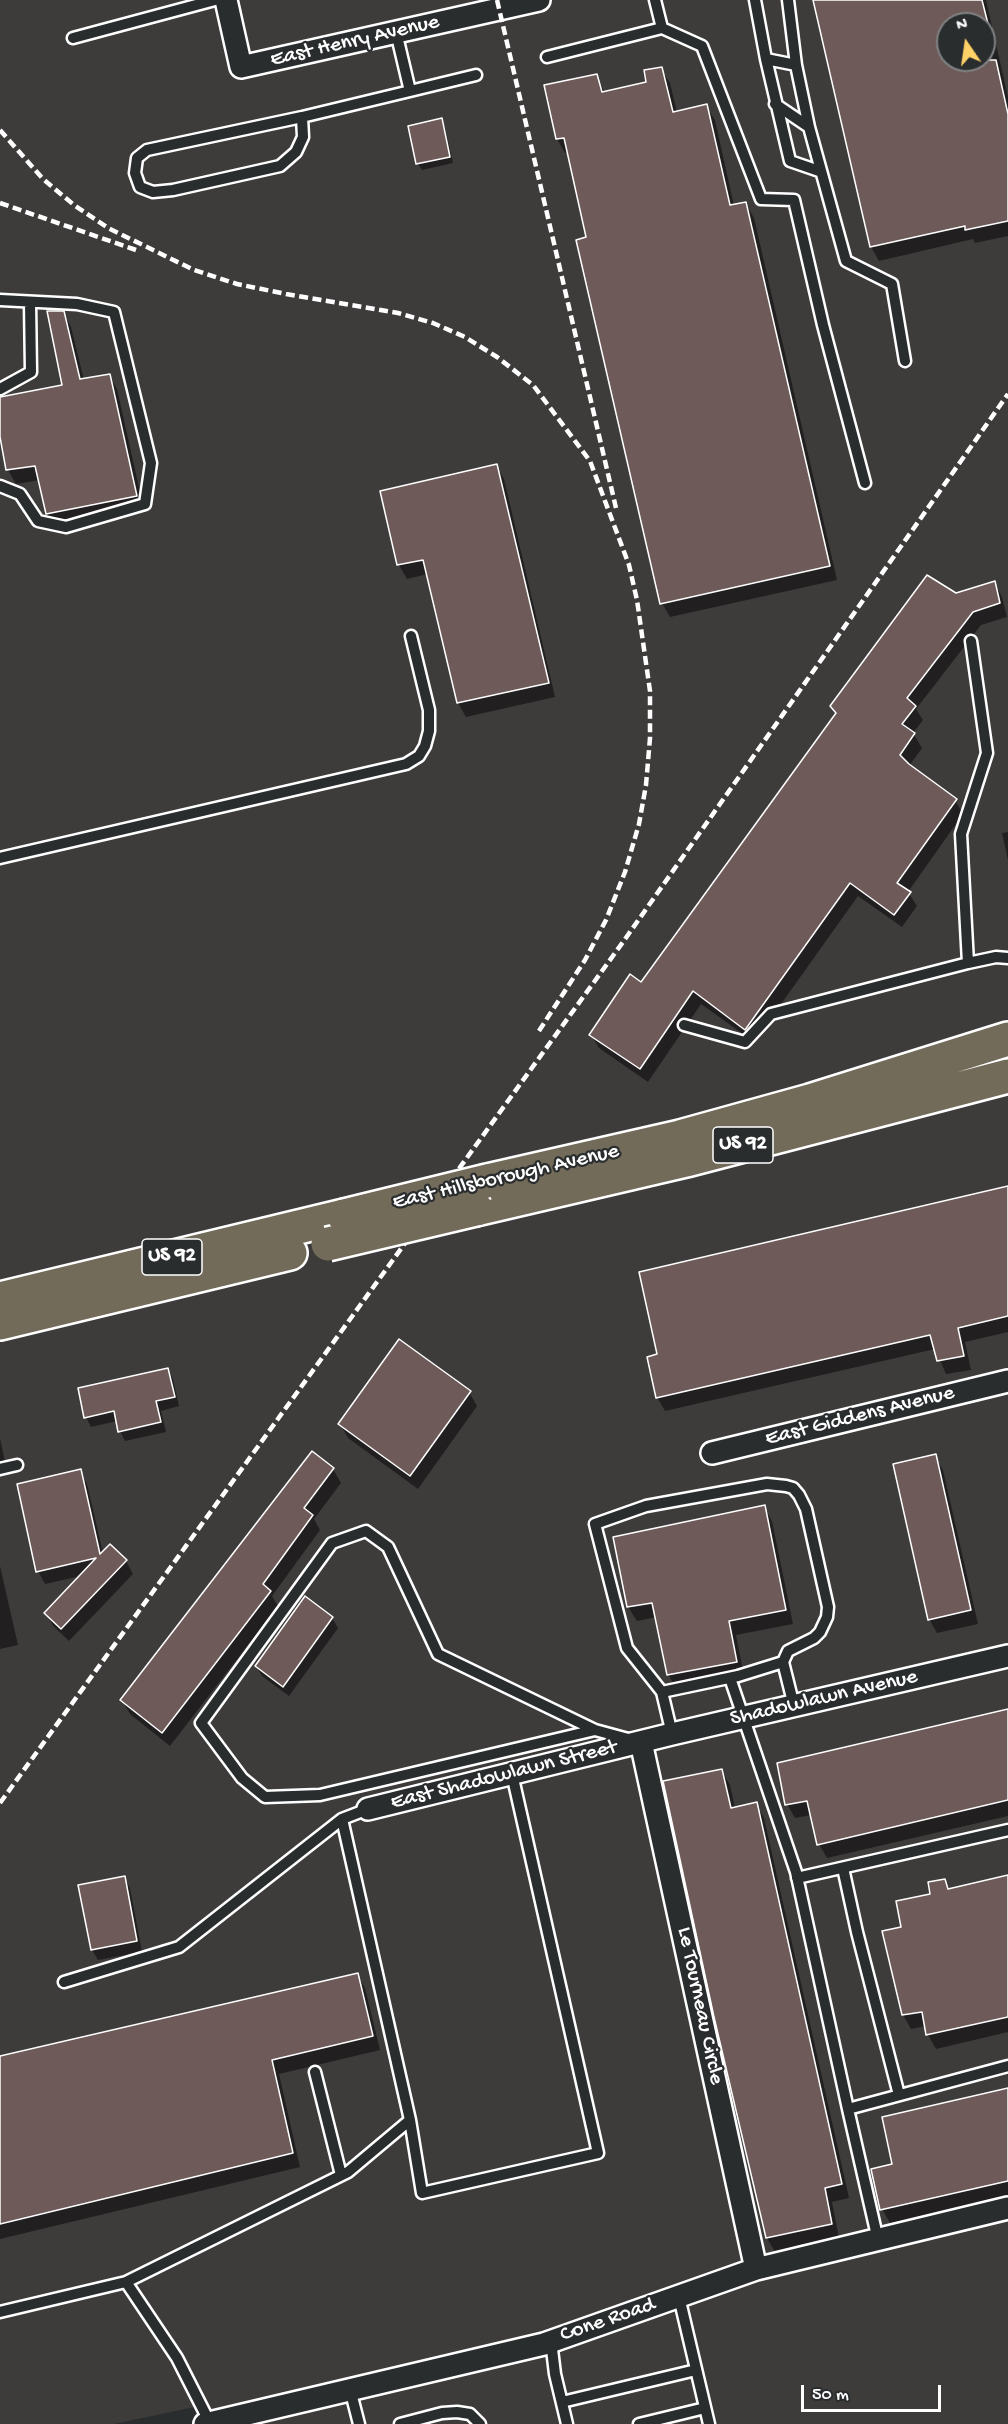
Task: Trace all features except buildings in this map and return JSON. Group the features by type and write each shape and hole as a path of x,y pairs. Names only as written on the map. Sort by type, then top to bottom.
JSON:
{"main road":[{"name":"East Hillsborough Avenue","path":"0,1323 328,1244 481,1195 810,1101 1008,1039"},
{"name":"East Hillsborough Avenue","path":"0,1299 344,1216 686,1160 1008,1076"}],"street":[{"name":"East Henry Avenue","path":"226,0 241,67 539,0"},
{"name":"East Giddens Avenue","path":"712,1453 1008,1382"},
{"name":"Shadowlawn Avenue","path":"641,1742 1008,1656"},
{"name":"East Shadowlawn Street","path":"368,1809 641,1742"},
{"name":"Le Tourneau Circle","path":"641,1742 756,2270"},
{"name":"Cone Road","path":"208,2423 551,2341 756,2270 1008,2208"}],"lane":[{"path":"73,38 215,0"},
{"path":"656,0 662,28"},
{"path":"755,0 775,104 790,161 819,171"},
{"path":"788,0 796,65 809,127 819,171 846,261 892,284 905,361"},
{"path":"548,57 662,28 702,46 761,199 794,200 823,325 865,483"},
{"path":"396,32 410,91"},
{"path":"766,59 796,65"},
{"path":"302,117 303,138 296,152 280,166 173,190 153,192 140,187 135,173 137,158 147,150 302,117 476,75"},
{"path":"775,104 809,127"},
{"path":"0,300 77,304 114,312 151,463 145,504 66,527 38,521 20,494 0,486"},
{"path":"0,389 30,372 30,302"},
{"path":"0,858 406,764 419,756 425,746 429,731 429,710 411,636"},
{"path":"968,963 961,834 987,753 971,641"},
{"path":"684,1025 745,1042 771,1014 968,963 996,957 1008,958"},
{"path":"0,1469 17,1465"},
{"path":"672,1734 662,1692 627,1648 595,1524 646,1506 767,1484 793,1488 800,1495 806,1509 828,1607 820,1632 814,1638 788,1651 783,1662 794,1706"},
{"path":"595,1730 320,1795 265,1797 242,1778 201,1723 332,1544 366,1531 388,1547 438,1654 595,1730 641,1742"},
{"path":"662,1692 729,1678 783,1662"},
{"path":"729,1678 797,1878 878,2240"},
{"path":"342,1819 410,2120 422,2193 598,2153 512,1774"},
{"path":"64,1982 179,1947 342,1819 368,1809"},
{"path":"797,1878 1008,1830"},
{"path":"843,1868 867,1974 899,2095"},
{"path":"848,2109 1008,2066"},
{"path":"315,2072 341,2175"},
{"path":"0,2312 126,2282 348,2172 410,2120"},
{"path":"126,2282 177,2358 208,2423"},
{"path":"679,2297 709,2424"},
{"path":"551,2341 555,2374 567,2424"},
{"path":"562,2402 696,2370"},
{"path":"350,2390 359,2424"},
{"path":"639,2424 705,2409"},
{"path":"400,2424 442,2413 457,2412 470,2414 480,2424"}],"shaded area":[{"path":"0,0 1008,0 1008,2424 204,2424 199,2406 114,2424 0,2424"}],"railway":[{"path":"497,0 616,508"},
{"path":"0,130 43,179 74,205 108,228 194,270 237,284 398,313 433,323 465,337 497,357 533,385 590,461 629,565 637,600 650,691 650,738 646,785 639,824 625,872 606,920 585,960 537,1034"},
{"path":"0,203 136,250"},
{"path":"0,1803 623,942 1008,394"}]}
